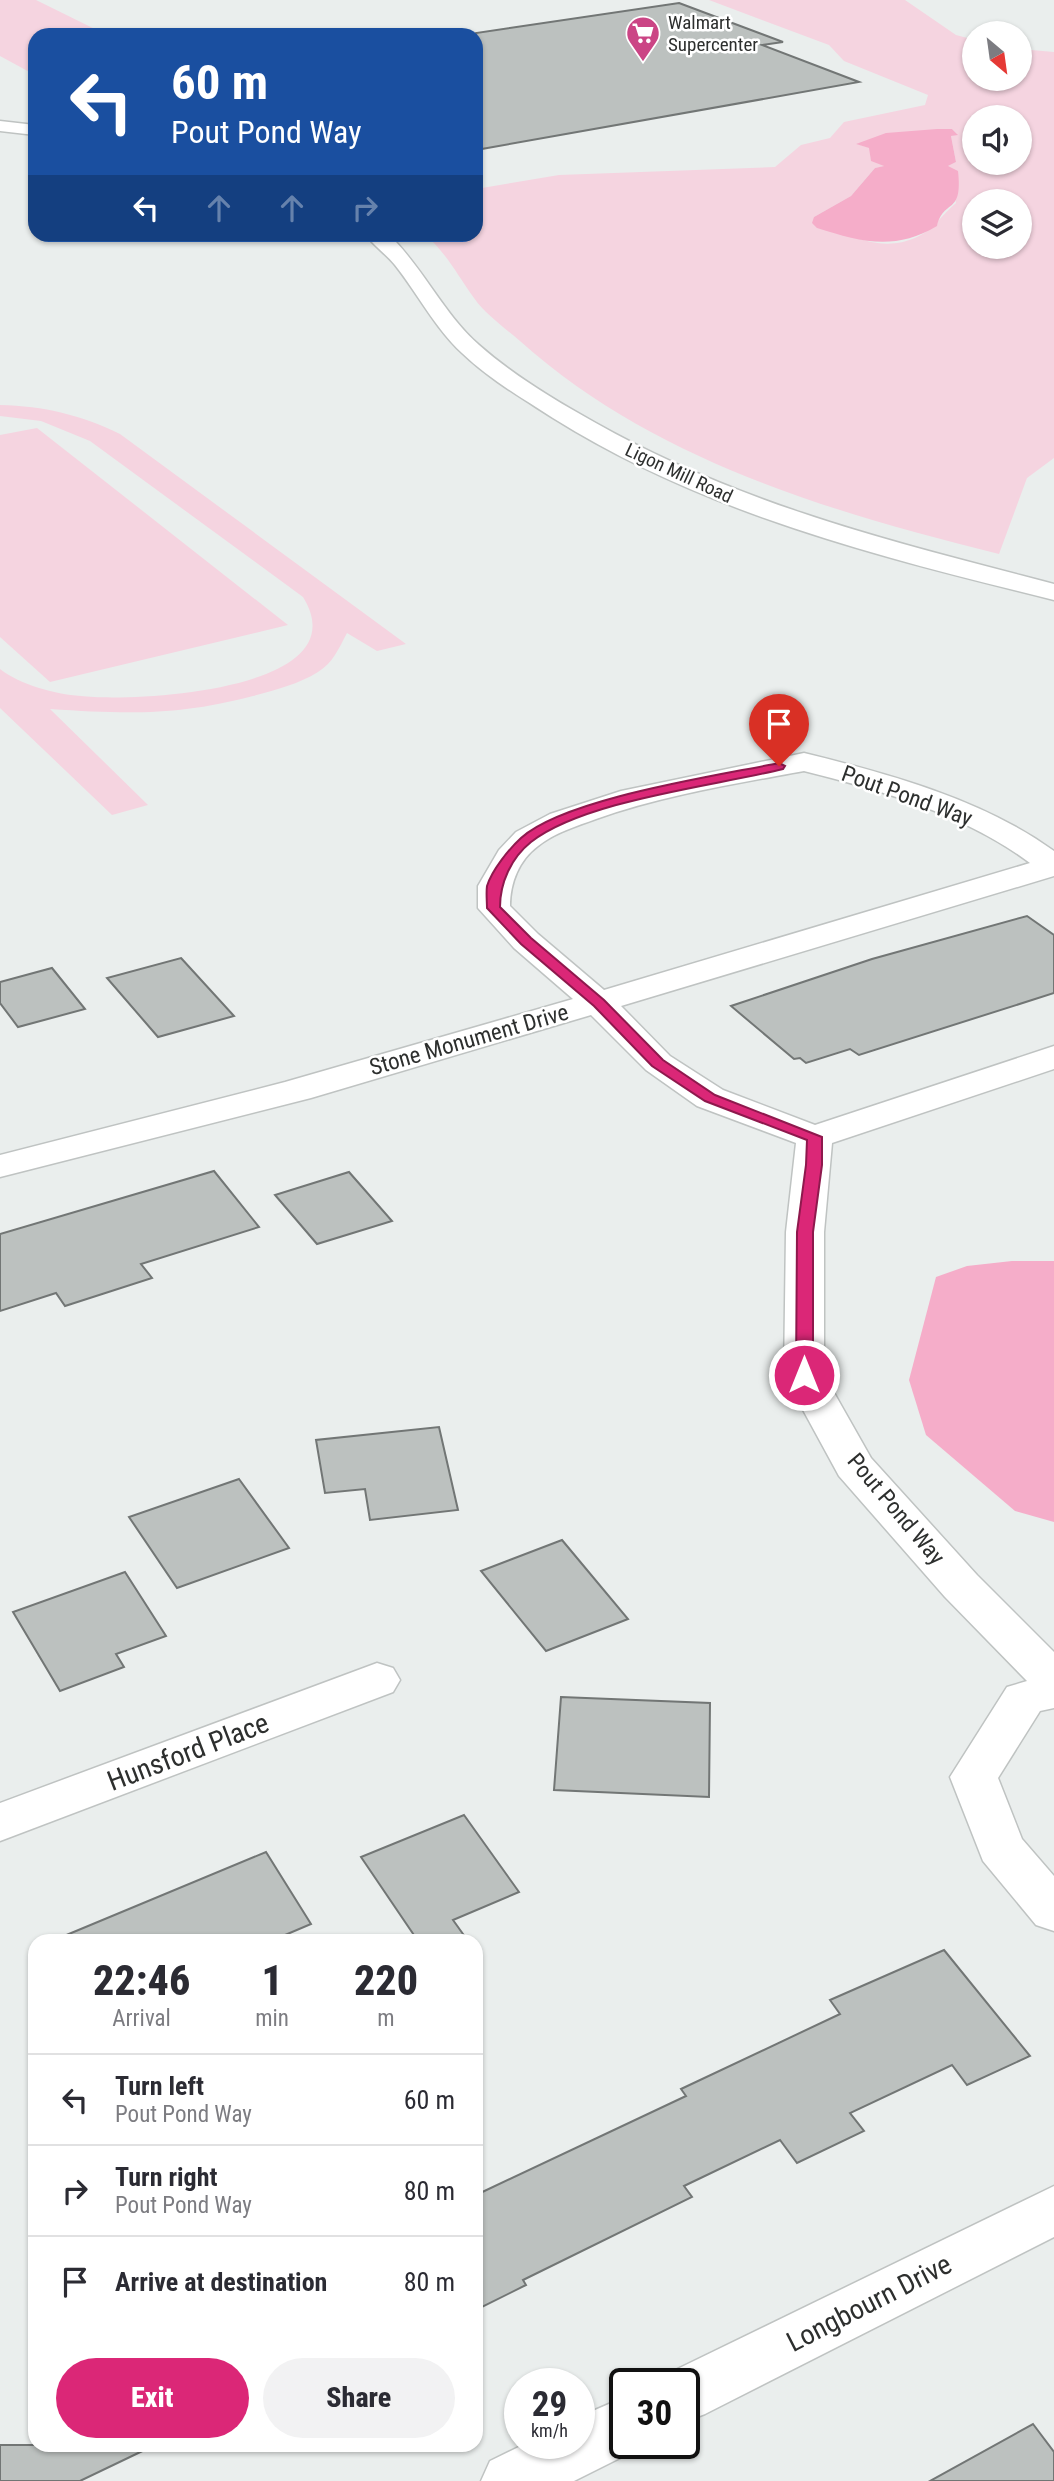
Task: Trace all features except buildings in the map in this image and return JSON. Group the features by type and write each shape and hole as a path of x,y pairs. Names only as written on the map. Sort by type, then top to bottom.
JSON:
{"street":[{"path":"0,126 28,129"},
{"path":"0,140 28,142"},
{"name":"Ligon Mill Road","path":"385,242 468,347 530,394 599,435 682,478 784,518 1054,592"},
{"name":"Pout Pond Way","path":"1054,865 1016,838 941,804 852,774 804,762 687,784 621,800 561,821 527,839 510,857 494,886 494,908 526,941 599,1003 658,1063 710,1098 814,1137 814,1165 805,1232 804,1375 854,1466 961,1586 1054,1680"},
{"name":"Stone Monument Drive","path":"0,1166 298,1090 1002,884 1054,865"},
{"path":"814,1137 1054,1057"},
{"name":"Hunsford Place","path":"0,1823 377,1680"},
{"path":"1054,1690 1024,1699 974,1777 1001,1848 1054,1911"},
{"name":"Longbourn Drive","path":"700,2387 1054,2210"},
{"path":"512,2481 609,2433"}],"shaded area":[{"path":"0,0 36,0 93,28 28,28 28,71 0,56"},
{"path":"709,0 905,0 962,37 962,91 1032,91 1032,50 1054,52 1054,458 1027,478 999,554 808,500 685,450 627,419 572,383 489,315 433,242 483,242 483,188 559,175 775,167 801,145 830,138 844,122 925,105 928,95 844,61 829,45","holes":["952,129 957,134 951,136 956,162 948,166 956,203 919,236 891,244 878,243 852,236 814,217 851,196 875,168 885,166 871,160 870,148 857,144"]},
{"path":"952,129 958,135 951,136 956,162 948,166 958,171 959,185 955,201 940,217 937,226 907,239 878,242 833,233 817,228 812,223 814,217 851,196 875,168 884,166 871,161 869,148 856,144 886,133"},
{"path":"0,405 32,407 62,413 120,434 406,644 377,651 347,633 332,660 311,676 278,689 226,703 152,712 50,709 148,805 112,815 0,708 0,669 28,684 71,695 107,697 188,692 232,684 272,672 300,653 312,629 303,597 90,441 41,421 0,416"},
{"path":"37,428 288,625 50,682 0,637 0,435"},
{"path":"1012,1261 1054,1261 1054,1522 1015,1511 926,1435 909,1380 936,1277 967,1266"}],"place":[{"name":"Walmart Supercenter","path":"643,63"}],"route":[{"path":"779,766 621,800 561,821 527,839 510,857 494,886 494,908 526,941 599,1003 658,1063 710,1098 814,1137 814,1165 805,1232 804,1375"}]}
